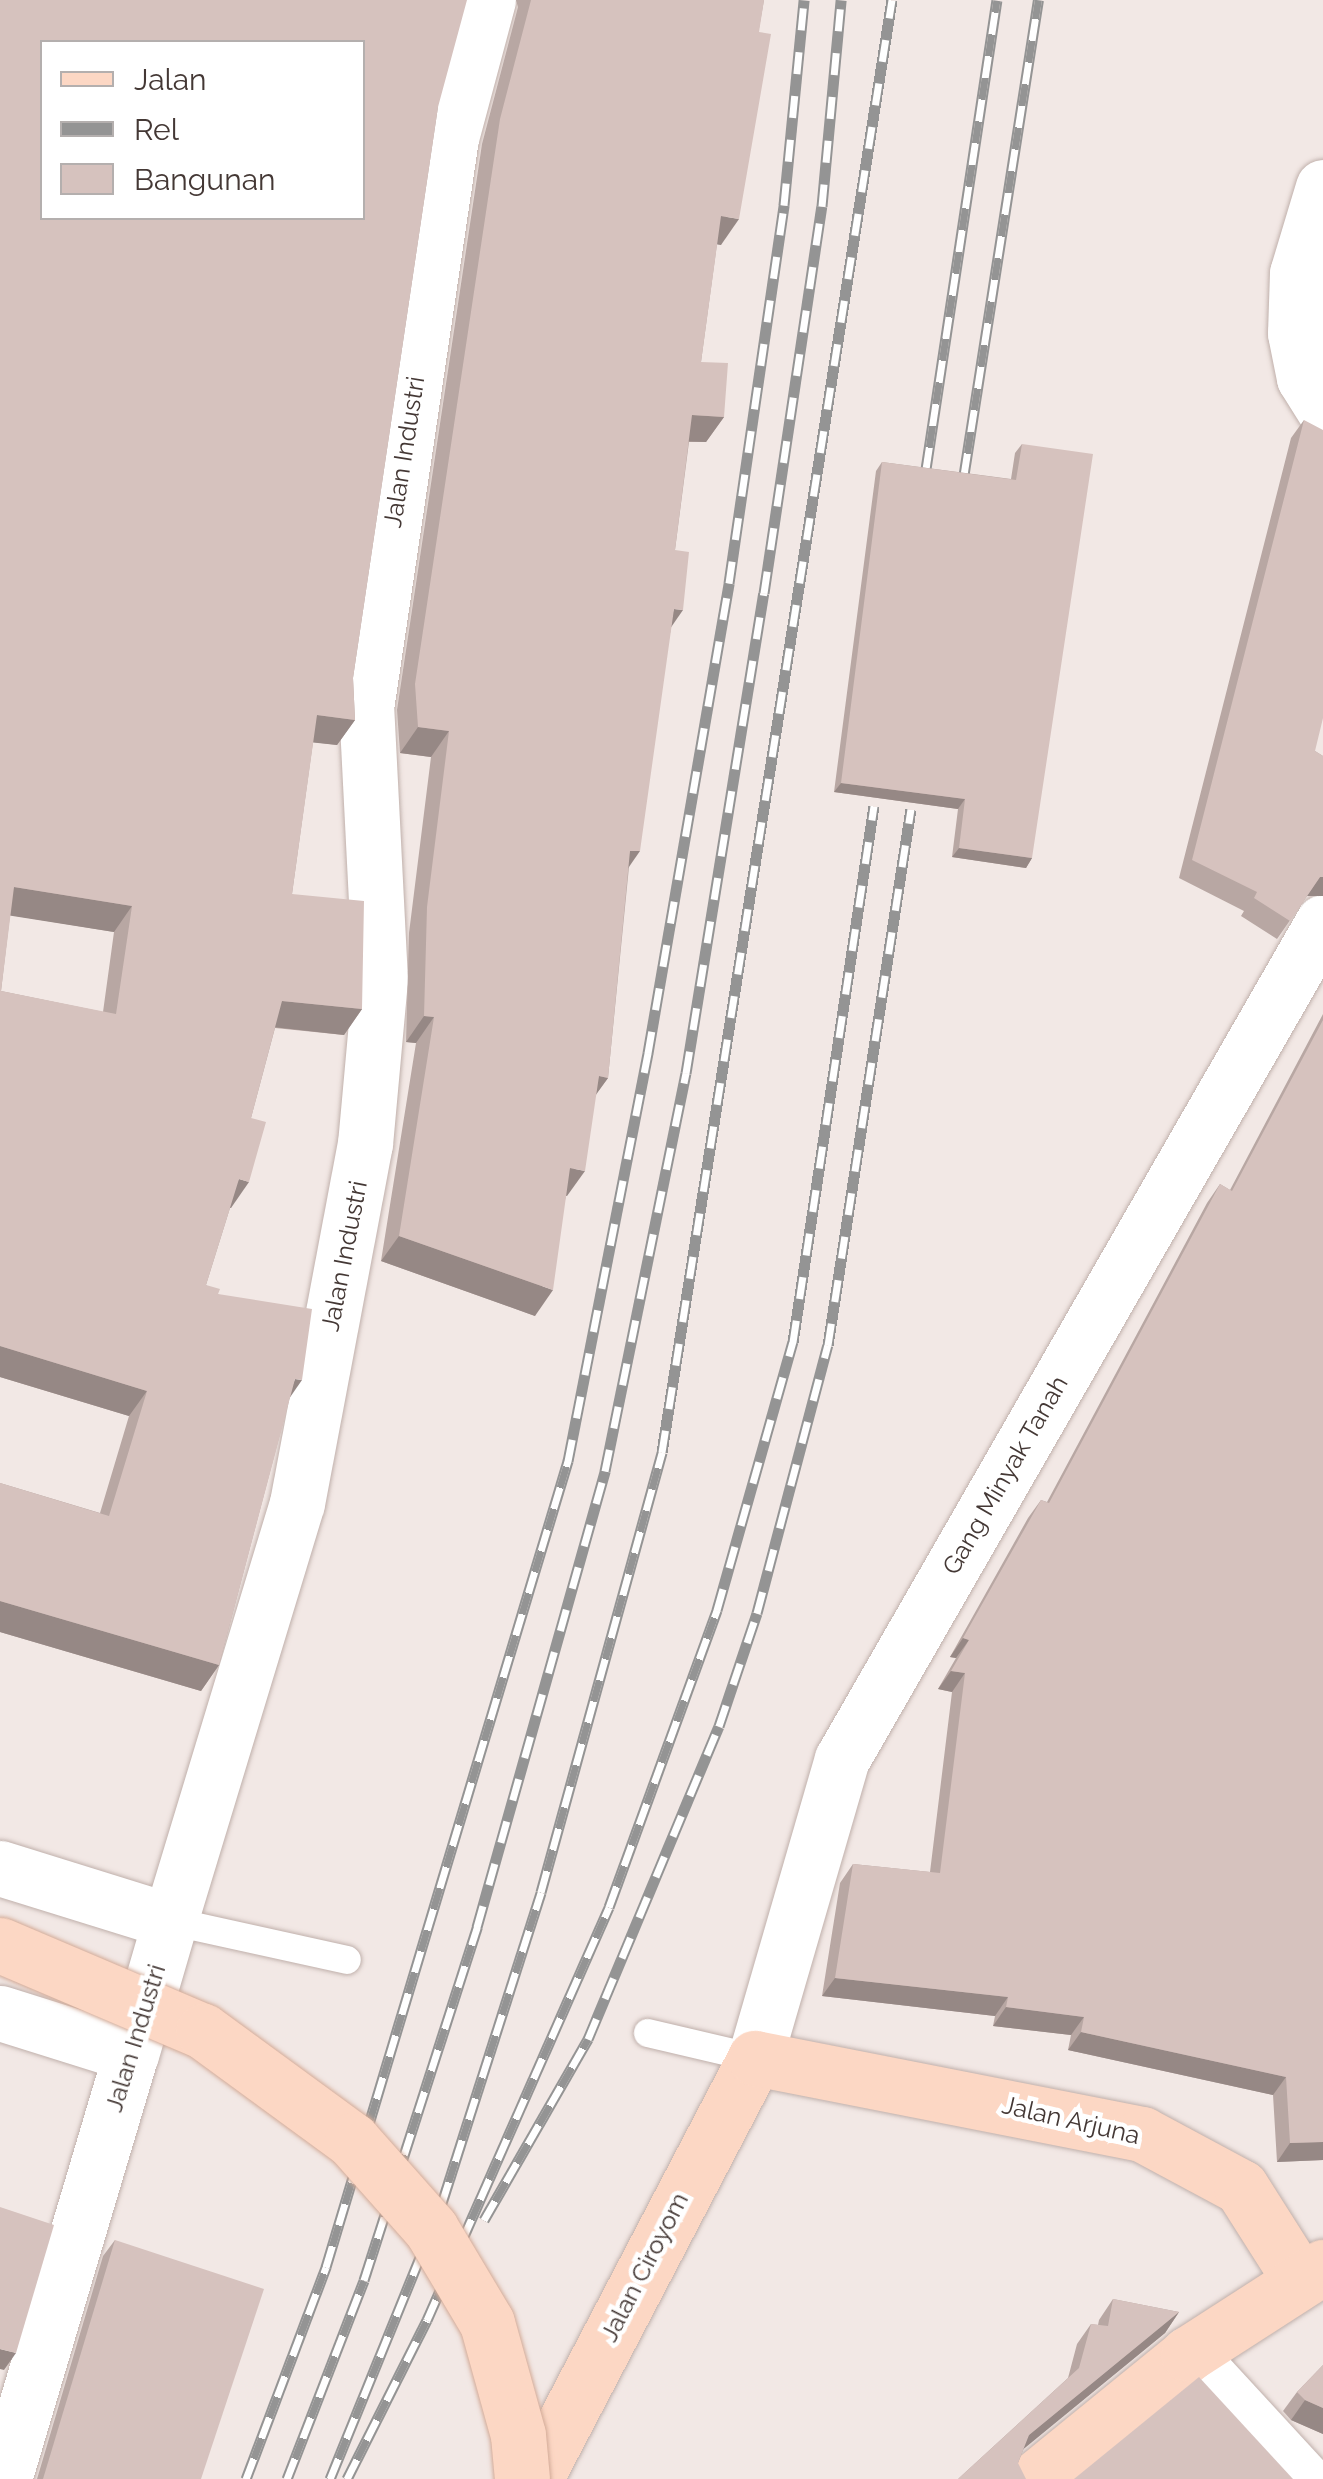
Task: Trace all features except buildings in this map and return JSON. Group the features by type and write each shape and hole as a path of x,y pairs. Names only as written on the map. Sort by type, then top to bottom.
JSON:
{"main road":[{"path":"0,1944 204,2031 352,2140 431,2229 486,2324 518,2435 522,2479"},
{"name":"Jalan Arjuna","path":"756,2058 1142,2134 1240,2187 1312,2274"},
{"name":"Jalan Ciroyom","path":"535,2479 756,2058"},
{"path":"1035,2479 1188,2354 1312,2274"}],"street":[{"name":"Jalan Industri","path":"4,2479 296,1503 366,1144 380,980 366,708 451,138 488,0"},
{"path":"1323,187 1297,273 1294,333 1304,378 1323,408"},
{"name":"Gang Minyak Tanah","path":"756,2058 842,1759 1323,922"},
{"path":"0,1868 170,1921"},
{"path":"0,2014 131,2054"},
{"path":"1188,2354 1303,2479"}],"lane":[{"path":"170,1921 347,1960"},
{"path":"648,2033 756,2058"}],"railway":[{"path":"246,2479 326,2267 568,1461 648,1053 729,583 784,205 804,0"},
{"path":"287,2479 364,2280 477,1927 605,1471 686,1073 764,593 822,206 841,0"},
{"path":"330,2479 442,2203 541,1892 662,1452 892,0"},
{"path":"926,469 997,0"},
{"path":"964,475 1038,0"},
{"path":"347,2479 427,2320 609,1907 717,1610 793,1342 874,806"},
{"path":"484,2220 588,2039 719,1726 757,1613 828,1345 911,809"}]}
